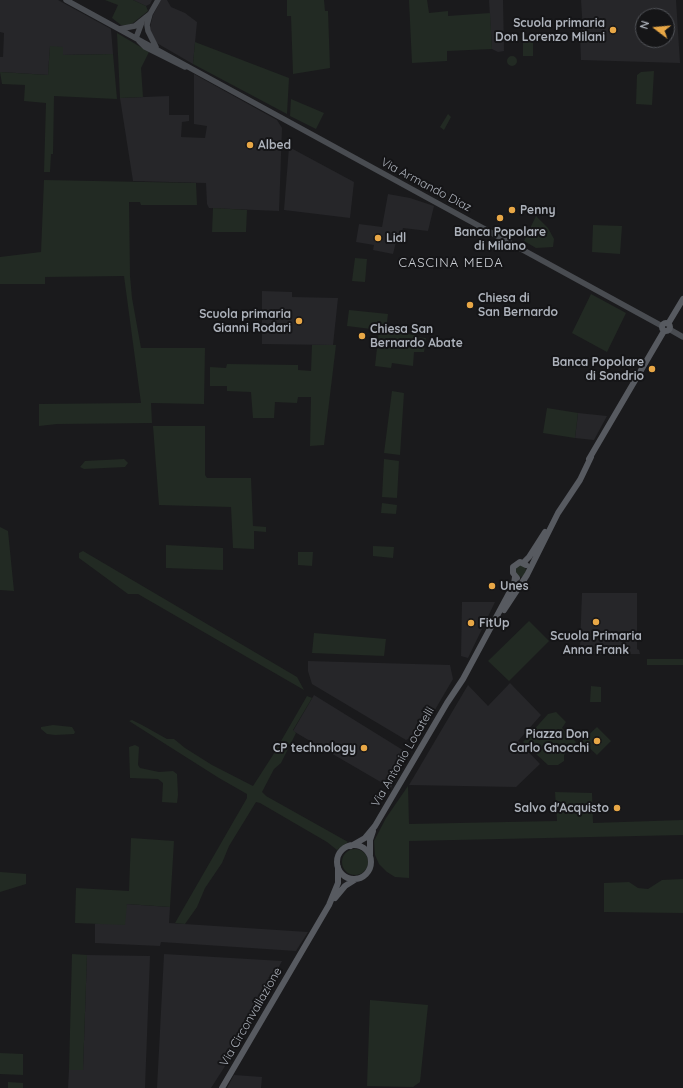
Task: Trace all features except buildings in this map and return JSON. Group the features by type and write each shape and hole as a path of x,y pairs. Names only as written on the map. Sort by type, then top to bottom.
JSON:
{"main road":[{"path":"66,0 119,30 160,50 178,63"},
{"path":"119,30 134,26 143,21 150,14 158,0"},
{"path":"138,39 147,29 150,14"},
{"path":"138,39 143,21"},
{"path":"147,29 153,42 160,50"},
{"path":"138,39 145,47 178,63"},
{"name":"Via Armando Diaz","path":"178,63 683,337"},
{"path":"558,513 525,577 521,579 515,577 513,574 513,566 517,563 523,563 529,557 558,513 571,491 578,475 591,457 683,299"},
{"path":"523,563 528,570"},
{"name":"Via Antonio Locatelli","path":"488,634 514,584 515,577"},
{"name":"Via Antonio Locatelli","path":"351,846 365,838 375,826 450,698 464,679 476,653 525,577"},
{"name":"Via Antonio Locatelli","path":"370,857 370,840 375,826"},
{"path":"351,846 362,848 370,857 369,870 363,876 345,886 329,906 338,883 338,861 340,854 344,849 351,846"},
{"path":"338,867 345,876 357,878"},
{"name":"Via Circonvallazione","path":"222,1088 329,906"}],"shaded area":[{"path":"0,0 58,0 111,29 113,54 62,55 50,47 48,75 0,72 0,57 3,57 4,33 0,32"},
{"path":"105,0 133,0 146,6 148,11 133,23 127,26 121,25 112,18 118,5"},
{"path":"133,0 152,0 150,4 146,6"},
{"path":"161,0 167,0 171,7 185,13 197,22 193,64 155,42 150,32 153,15"},
{"path":"287,0 324,0 325,11 328,11 330,68 293,74 291,16 287,16"},
{"path":"409,0 427,0 429,13 448,11 448,16 490,13 492,49 447,51 447,61 412,63"},
{"path":"489,0 503,0 504,51 498,52 492,49"},
{"name":"Scuola primaria Don Lorenzo Milani","path":"581,0 676,0 680,63 581,60 580,33 583,32"},
{"path":"117,33 149,52 141,68 143,97 120,98"},
{"path":"195,42 289,78 287,114 193,64"},
{"path":"523,42 533,42 533,56 523,56"},
{"path":"50,46 63,47 63,55 113,54 117,99 54,96 53,154 51,154 50,172 44,172 46,103 24,101 25,85 2,84 0,72 48,75"},
{"path":"510,56 514,56 516,57 516,65 510,66 507,63 507,59"},
{"path":"654,71 652,105 636,104 637,75 641,72"},
{"path":"194,74 277,120 282,128 279,211 209,208 207,204 206,183 133,181 120,98 169,96 169,115 189,115 189,121 182,122 181,137 205,138 207,126 194,124"},
{"path":"291,99 324,113 316,129 290,116"},
{"path":"448,114 451,117 444,130 440,127"},
{"path":"289,147 354,182 350,218 284,210"},
{"path":"44,180 196,183 197,205 141,205 140,202 129,202 130,276 132,298 141,348 205,348 204,404 151,403 152,423 57,424 39,426 39,404 141,403 124,276 45,277 45,284 0,284 0,257 41,252"},
{"path":"388,194 410,198 434,206 428,231 403,228 401,235 398,234 393,254 373,250 374,245 356,242 359,224 382,227"},
{"path":"213,208 247,210 246,232 212,232"},
{"path":"536,216 548,228 554,239 553,247 536,248 524,241"},
{"path":"593,225 622,226 620,254 592,252"},
{"path":"355,258 367,259 365,282 352,281"},
{"name":"Scuola primaria Gianni Rodari","path":"262,291 292,292 292,297 338,298 333,345 262,344"},
{"path":"591,294 626,313 607,352 572,333"},
{"path":"349,310 388,314 386,331 426,338 424,352 414,352 413,366 392,363 391,368 375,366 379,330 347,326"},
{"path":"312,345 336,345 324,445 310,446 311,397 298,397 297,403 275,402 274,418 253,418 251,392 227,391 227,386 210,386 210,367 226,368 227,364 298,365 298,370 311,371"},
{"path":"392,391 404,393 400,455 384,453"},
{"path":"547,408 578,413 575,438 543,433"},
{"path":"578,413 607,416 594,440 575,438"},
{"path":"153,426 205,426 205,475 207,478 251,478 253,526 266,527 266,532 254,531 254,549 233,548 231,507 159,505"},
{"path":"124,459 128,463 125,467 84,469 80,467 85,461"},
{"path":"384,459 399,461 397,498 382,497"},
{"path":"382,503 397,505 396,514 381,513"},
{"path":"0,527 8,531 14,591 0,590"},
{"path":"166,545 223,548 223,570 166,568"},
{"path":"373,546 394,547 393,558 373,556"},
{"path":"83,551 297,677 304,690 138,594 128,594 79,558 79,553"},
{"path":"298,552 313,552 312,566 298,565"},
{"path":"520,565 524,567 526,571 524,575 520,577 516,575 514,571 516,567"},
{"name":"Scuola Primaria Anna Frank","path":"582,593 637,593 637,649 639,650 640,654 590,654 590,647 580,647"},
{"path":"462,602 495,602 468,658 461,656"},
{"path":"529,621 549,641 509,681 488,661"},
{"path":"314,633 386,639 384,656 312,653"},
{"path":"647,659 683,659 683,665 647,665"},
{"path":"308,661 450,665 453,679 422,732 406,740 312,684 308,671"},
{"path":"510,683 541,715 518,741 540,764 516,787 409,785 468,685 488,706"},
{"path":"591,686 601,687 601,702 590,702"},
{"path":"314,695 406,752 409,756 391,788 293,731"},
{"path":"307,696 312,698 293,730 296,733 281,763 274,769 262,792 266,796 348,842 337,850 327,842 256,802 229,846 222,863 205,888 197,907 185,924 175,923 247,798 247,794 129,721 132,720 167,739 174,739 185,748 212,765 253,786 273,755"},
{"path":"556,712 566,722 562,728 576,742 564,755 564,761 558,765 548,765 523,742 548,714"},
{"path":"53,725 72,727 75,732 74,734 55,735 47,734 41,729 41,727"},
{"path":"597,727 611,741 597,755 582,741"},
{"path":"135,745 139,747 138,765 140,768 159,772 173,771 177,774 177,803 162,802 163,783 158,779 130,778 129,747"},
{"path":"408,786 409,824 557,821 555,792 592,793 593,823 683,820 683,835 409,841 409,878 395,877 379,864 375,855 374,841 386,818"},
{"path":"131,838 174,841 170,907 127,904 125,925 75,923 76,888 129,891"},
{"path":"355,849 364,853 368,862 364,871 355,875 346,871 342,862 346,853"},
{"path":"0,872 26,874 26,884 0,892"},
{"path":"683,879 683,913 604,912 604,883 629,882 638,888 648,889 662,880"},
{"path":"126,904 170,907 169,923 308,932 296,951 161,942 160,946 95,943 95,924"},
{"path":"72,954 87,955 83,1070 69,1070"},
{"path":"164,954 282,961 229,1060 211,1088 157,1088"},
{"path":"87,955 150,956 145,1088 68,1088 69,1070 83,1070"},
{"path":"370,1000 428,1005 420,1082 413,1087 367,1086"},
{"path":"0,1053 23,1054 23,1075 0,1074"},
{"path":"234,1075 262,1077 261,1088 227,1088"},
{"path":"8,1082 23,1083 23,1088 8,1088"}],"place":[{"name":"Scuola primaria Don Lorenzo Milani","path":"613,30"},
{"name":"Albed","path":"250,145"},
{"name":"Penny","path":"512,210"},
{"name":"Banca Popolare di Milano","path":"500,218"},
{"name":"Lidl","path":"378,238"},
{"name":"Chiesa di San Bernardo","path":"470,305"},
{"name":"Scuola primaria Gianni Rodari","path":"299,321"},
{"name":"Chiesa San Bernardo Abate","path":"362,336"},
{"name":"Banca Popolare di Sondrio","path":"652,369"},
{"name":"Unes","path":"492,586"},
{"name":"Scuola Primaria Anna Frank","path":"596,622"},
{"name":"FitUp","path":"471,623"},
{"name":"Piazza Don Carlo Gnocchi","path":"597,741"},
{"name":"CP technology","path":"364,748"},
{"name":"Salvo d'Acquisto","path":"617,808"}],"district":[{"name":"CASCINA MEDA","path":"451,263"}]}
